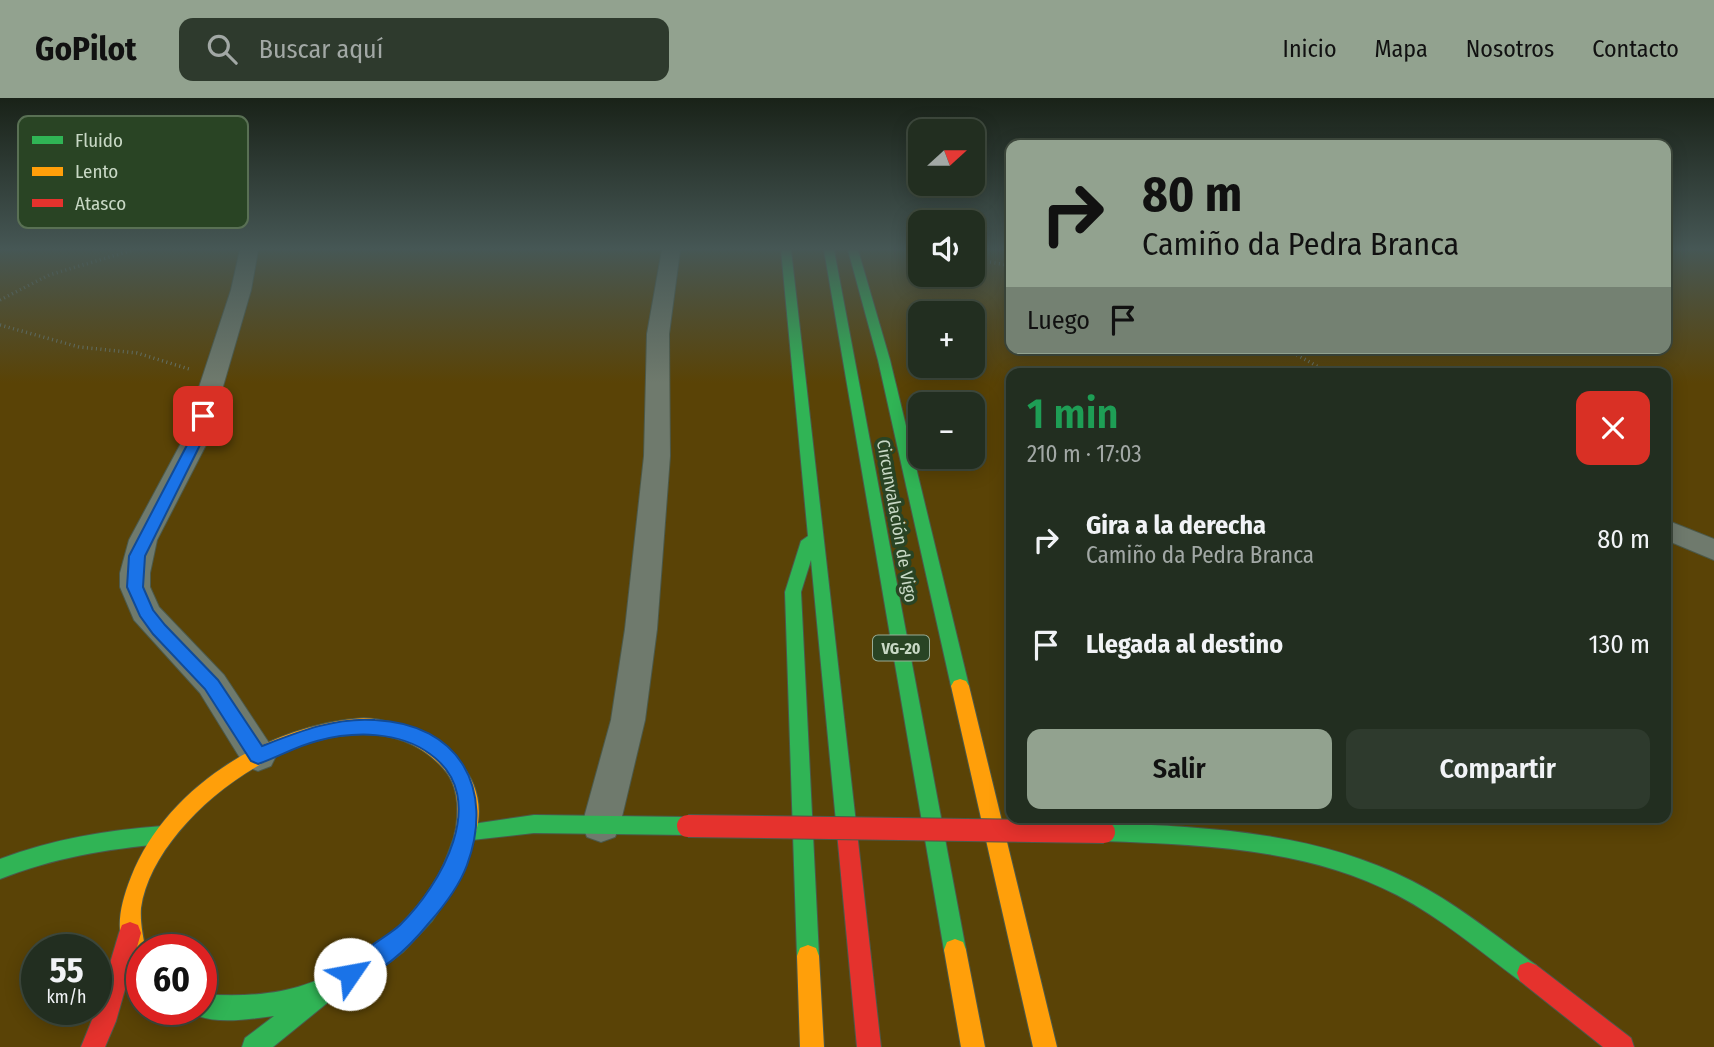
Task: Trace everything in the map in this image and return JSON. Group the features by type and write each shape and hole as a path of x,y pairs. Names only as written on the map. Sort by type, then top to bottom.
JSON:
{"main road":[{"path":"791,294 869,1047"},
{"name":"Circunvalación de Vigo","path":"837,294 973,1047"},
{"path":"865,294 884,360 1045,1047"},
{"path":"811,1047 793,592 814,522"},
{"path":"93,1047 104,1021 130,933 132,901 143,868 163,835 205,790 258,756 297,739 346,728 374,727 421,738 440,750 454,765 464,785 468,807 466,832 456,865 436,899 408,932 371,962 329,986 254,1047"},
{"path":"466,832 534,824 1104,832 1203,835 1288,847 1372,873 1443,911 1577,1009 1622,1047"},
{"path":"0,869 18,861 82,843 163,835"},
{"path":"217,1007 248,1009 288,1001 329,986"}],"street":[{"path":"240,294 193,445 137,556 135,587 152,621 212,684 258,756"},
{"path":"601,825 628,720 641,629 657,456 658,334 664,294"},
{"path":"1671,531 1714,550"}],"path":[{"path":"0,325 69,345 137,353 193,371 216,373"},
{"path":"1296,354 1320,368"}],"shaded area":[{"path":"0,294 1006,294 1006,354 1671,354 1671,294 1714,294 1714,1047 0,1047"}],"traffic: fast":[{"path":"791,294 847,832"},
{"path":"837,294 955,950"},
{"path":"865,294 884,360 960,686"},
{"path":"808,956 793,592 809,541"},
{"path":"466,832 534,824 688,826"},
{"path":"1104,832 1248,842 1319,855 1353,866 1386,879 1424,899 1460,922 1528,973"},
{"path":"0,869 80,845 163,835"},
{"path":"217,1007 242,1008 283,1003 323,989 360,970 395,944 424,914 447,880 463,842"},
{"path":"254,1047 329,986"}],"traffic: slow":[{"path":"960,686 1045,1047"},
{"path":"132,934 132,901 144,869 162,839 185,812 211,787 241,766 272,749 305,737 354,726 385,727 421,741 438,752 456,770 465,792 467,816 463,842"},
{"path":"955,950 973,1047"},
{"path":"808,956 812,1047"}],"traffic: jam":[{"path":"688,826 1104,832"},
{"path":"847,832 869,1047"},
{"path":"93,1047 104,1021 130,933"},
{"path":"1528,973 1622,1047"}],"route":[{"path":"203,416 193,445 137,556 135,587 145,612 212,684 258,756 287,742 317,733 374,727 421,738 440,750 454,765 464,785 468,807 466,832 456,865 436,899 408,932 371,962 350,974"}]}
